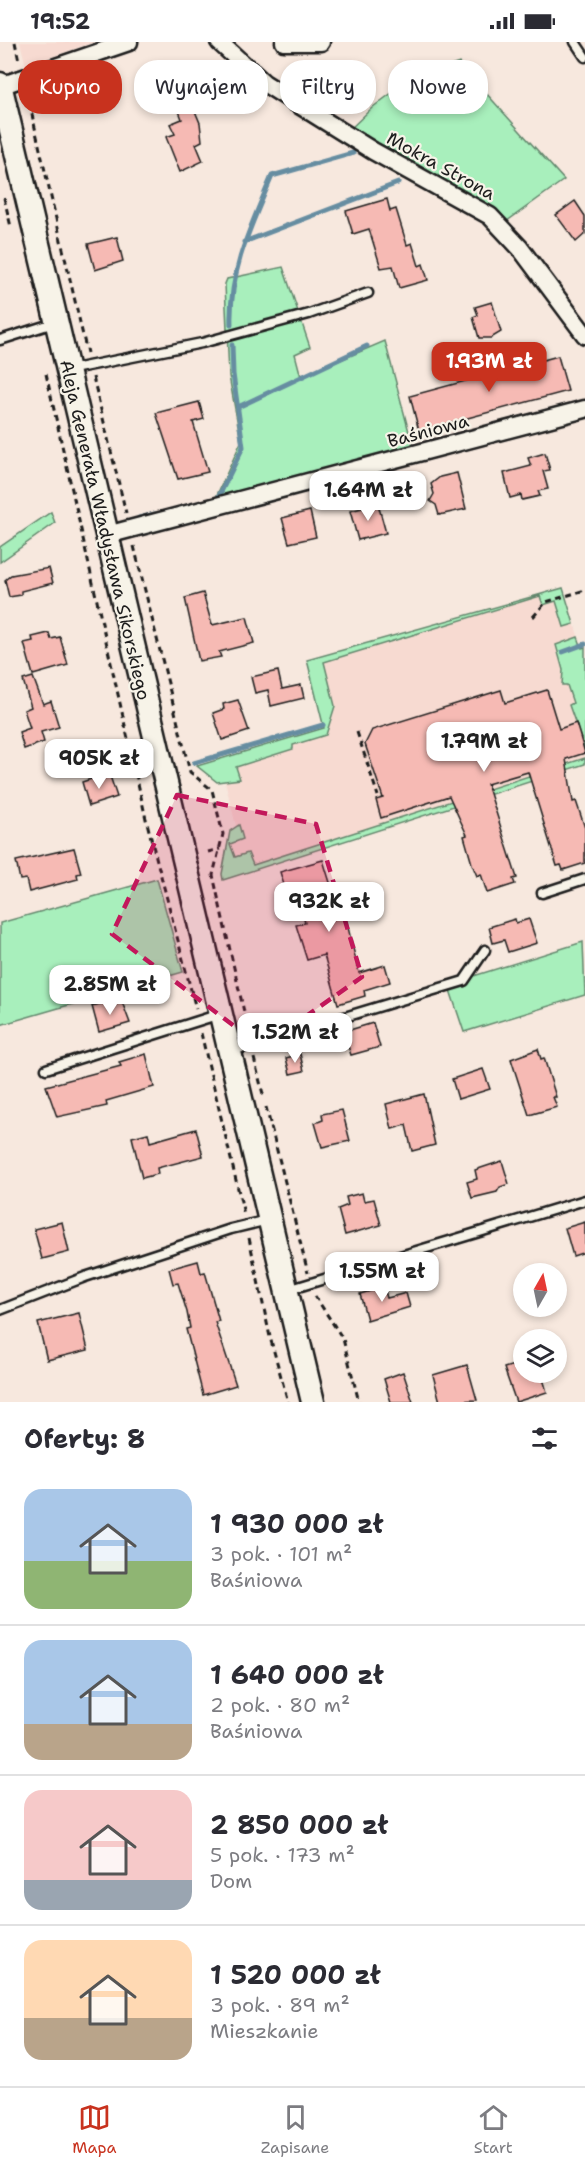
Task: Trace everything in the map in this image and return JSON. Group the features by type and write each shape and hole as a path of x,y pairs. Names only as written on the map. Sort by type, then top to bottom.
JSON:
{"main road":[{"name":"Aleja Generała Władysława Sikorskiego","path":"0,85 268,1220 315,1400"}],"street":[{"path":"76,60 129,42"},
{"name":"Mokra Strona","path":"219,42 264,83 373,151 490,216 520,248 585,335"},
{"path":"284,42 321,42"},
{"path":"0,85 18,80"},
{"name":"Baśniowa","path":"107,535 585,409"}],"lane":[{"path":"575,42 585,57"},
{"path":"67,370 202,343 309,314 368,293"},
{"path":"0,340 56,322"},
{"path":"543,893 585,879"},
{"path":"229,1052 464,981 485,950"},
{"path":"46,1069 220,1014"},
{"path":"288,1290 311,1285 585,1200"},
{"path":"0,1310 85,1277 231,1229 268,1220"}],"path":[{"path":"15,42 19,60"},
{"path":"31,114 90,365 190,772 212,790 223,834 213,875 216,892 251,1045 311,1285 319,1303 343,1339 359,1402"},
{"path":"2,190 14,237"},
{"path":"44,363 159,863 185,960 198,1021"},
{"path":"533,617 546,602 585,590"},
{"path":"357,732 378,796"},
{"path":"207,852 221,849"}],"highlighted area":[{"path":"177,795 316,824 362,977 262,1047 112,934"}],"shaded area":[{"path":"20,42 94,42 43,60 24,60"},
{"path":"563,588 582,648 585,764 223,880 222,874 230,831 236,826 225,781 217,782 197,766 324,728 307,660"}],"green space":[{"path":"488,95 564,180 507,221 495,211 349,130 366,114 376,114 376,105 388,96 388,114 488,114"},
{"path":"283,267 310,347 295,354 301,377 385,341 413,447 215,499 241,442 229,376 225,284 227,279"},
{"path":"51,512 55,523 0,562 0,547"},
{"path":"563,588 574,624 564,627 556,601 543,605 540,596 324,662 335,706 326,735 293,745 293,749 236,767 240,779 217,782 197,766 324,728 307,660"},
{"path":"578,637 582,648 585,647 585,750 569,705 573,703 567,685 562,685 563,670 556,645"},
{"path":"585,758 585,764 223,880 222,874 230,831 239,825 243,839 230,844 235,857 248,853 253,865"},
{"path":"157,879 183,972 0,1025 0,923"},
{"path":"583,942 585,995 464,1032 448,984"}],"building":[{"path":"180,114 196,114 202,141 196,144 203,161 180,172 166,137 175,134 170,124 182,119"},
{"path":"387,199 390,211 396,209 407,245 412,243 419,266 423,264 428,280 399,288 393,266 381,268 369,229 353,234 346,211"},
{"path":"575,201 585,216 585,234 576,242 556,215"},
{"path":"117,237 123,261 95,270 88,244"},
{"path":"492,302 501,332 491,338 479,338 473,317 478,315 475,307"},
{"path":"558,356 568,391 419,431 410,396"},
{"path":"199,402 204,419 193,422 208,472 178,479 156,413"},
{"path":"545,453 550,470 543,471 548,489 538,491 540,496 522,500 521,495 510,498 504,473 531,466 528,458"},
{"path":"457,473 466,509 439,515 436,505 430,501 434,494 431,484 440,477"},
{"path":"378,504 386,533 358,540 350,511"},
{"path":"310,511 316,537 289,543 282,518"},
{"path":"49,568 53,583 21,591 21,595 9,597 5,580 11,575"},
{"path":"203,593 212,625 247,617 254,643 219,652 221,657 199,661 185,598"},
{"path":"49,633 51,639 60,637 68,665 33,675 24,643 33,641 32,637"},
{"path":"278,671 282,689 301,685 304,698 271,706 268,690 255,693 251,677"},
{"path":"33,677 43,704 51,701 59,727 41,732 44,742 24,749 19,732 30,728 24,710 31,707 23,680"},
{"path":"501,690 505,703 547,690 559,729 576,723 585,753 566,759 573,802 576,801 585,828 585,863 563,870 561,865 557,866 528,772 487,784 517,878 513,879 515,884 487,893 481,874 477,876 472,864 464,836 467,835 449,796 381,818 376,800 383,798 365,744 372,730"},
{"path":"238,700 249,731 222,740 213,713 224,709 223,704"},
{"path":"109,773 117,797 89,806 82,782"},
{"path":"74,848 81,873 77,874 78,879 29,892 26,879 20,880 16,861"},
{"path":"323,860 332,889 323,892 332,919 345,915 359,973 385,965 390,982 364,990 365,996 338,1004 324,955 307,960 296,925 305,923 298,895 288,898 280,872"},
{"path":"515,919 516,923 529,919 537,943 508,952 504,940 493,943 489,927"},
{"path":"111,1001 112,1005 122,1002 130,1023 99,1032 92,1006"},
{"path":"373,1023 380,1047 351,1055 343,1032"},
{"path":"538,1049 541,1059 544,1058 557,1107 529,1115 511,1059"},
{"path":"146,1054 154,1087 106,1101 107,1106 57,1117 46,1086 121,1066 119,1062"},
{"path":"300,1054 304,1071 290,1074 286,1058"},
{"path":"483,1069 490,1089 458,1099 452,1079"},
{"path":"424,1094 435,1145 412,1151 406,1125 392,1129 386,1104"},
{"path":"342,1110 350,1141 322,1147 315,1123 323,1120 322,1114"},
{"path":"196,1129 203,1156 157,1168 158,1174 142,1178 132,1137 148,1133 150,1142"},
{"path":"502,1161 509,1184 500,1187 497,1192 472,1198 467,1182 477,1179 475,1170"},
{"path":"362,1193 364,1201 374,1199 381,1225 345,1235 338,1209 348,1205 346,1197"},
{"path":"62,1222 69,1252 42,1259 34,1229"},
{"path":"585,1222 585,1252 573,1256 565,1228"},
{"path":"198,1261 201,1273 205,1272 219,1321 215,1322 236,1385 203,1395 186,1329 190,1328 187,1312 178,1283 173,1284 169,1269"},
{"path":"384,1287 387,1298 406,1293 410,1307 367,1320 360,1294"},
{"path":"79,1313 88,1350 47,1360 38,1323"},
{"path":"467,1365 477,1400 440,1402 433,1375"},
{"path":"513,1365 513,1383 544,1383 547,1392 516,1402 504,1368"},
{"path":"403,1372 413,1402 391,1402 384,1379"}],"waterway":[{"path":"231,325 231,305 238,267 249,231 272,176 353,153"},
{"path":"244,242 398,183"},
{"path":"213,501 217,500 243,447 233,374 232,345"},
{"path":"238,407 367,346"},
{"path":"139,518 155,514"},
{"path":"563,652 585,644"},
{"path":"194,763 323,725"}]}
